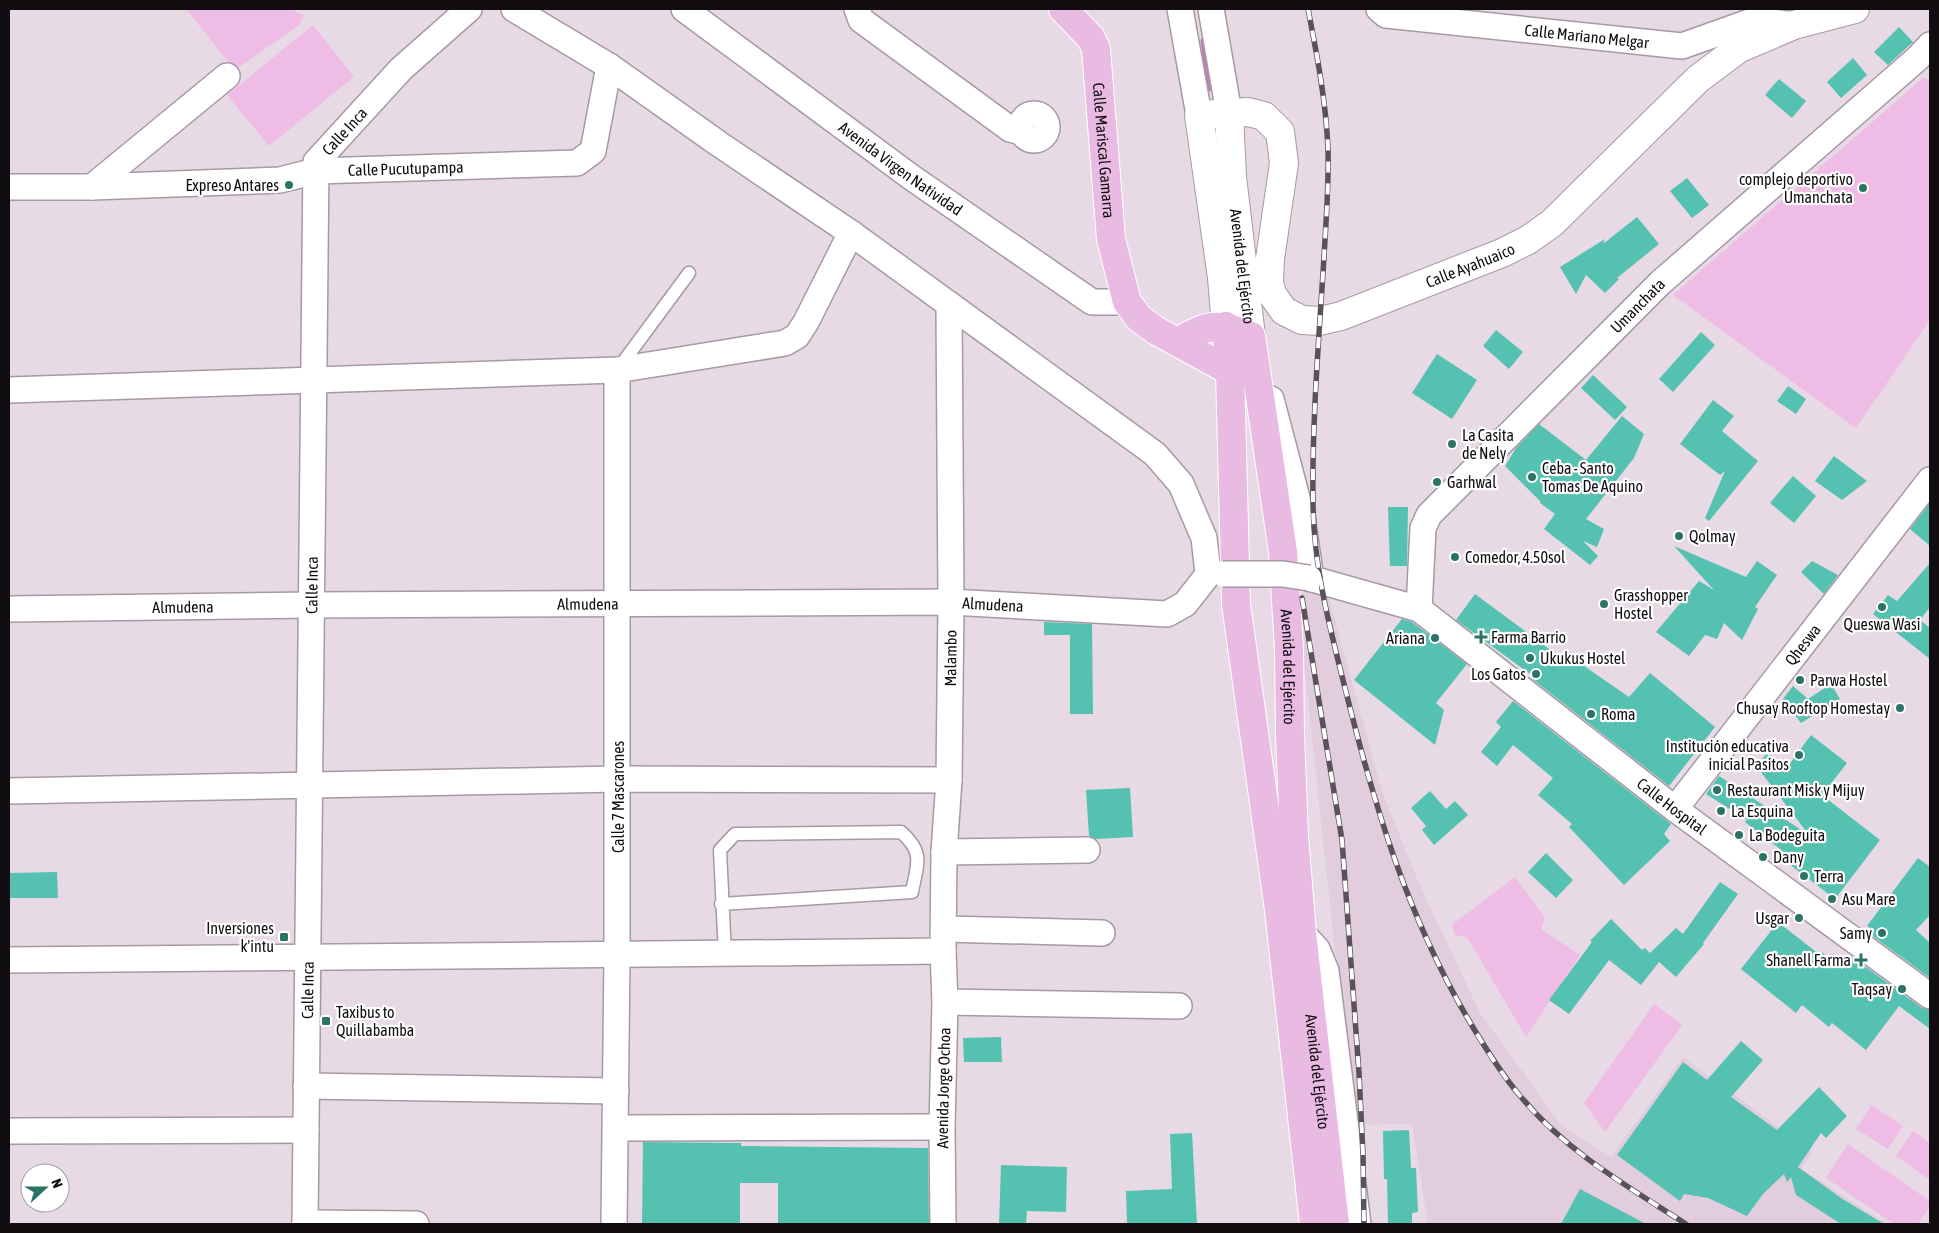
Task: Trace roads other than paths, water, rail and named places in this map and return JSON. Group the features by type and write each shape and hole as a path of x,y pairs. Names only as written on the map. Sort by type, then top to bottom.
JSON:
{"main road":[{"name":"Calle Mariscal Gamarra","path":"1063,9 1091,38 1096,49 1111,238 1127,302"},
{"name":"Calle Ayahuaico","path":"1199,115 1248,112 1264,116 1280,132 1284,163 1270,259 1269,283 1272,294 1284,310 1302,320 1320,321 1359,309 1502,253 1528,240 1552,223 1698,79 1738,49 1794,25 1855,9"},
{"name":"Avenida del Ejército","path":"1229,113 1239,331 1243,369 1283,552 1289,648 1294,836 1302,933 1334,1224"},
{"name":"Avenida del Ejército","path":"1199,115 1239,331"},
{"path":"1127,302 1139,318 1155,330 1177,342 1243,369"},
{"path":"1177,342 1201,328 1239,331"},
{"name":"Avenida del Ejército","path":"1243,369 1236,604 1279,910 1314,1224"}],"street":[{"name":"Calle Inca","path":"305,1223 316,162 401,69 468,9"},
{"path":"514,9 609,66 719,144 851,233 1155,454 1182,484 1204,538 1215,573 1283,574 1310,579 1419,609"},
{"name":"Avenida Virgen Natividad","path":"684,9 911,177 1092,302 1127,302"},
{"path":"857,9 861,20 1010,129 1022,132"},
{"path":"1180,9 1199,115"},
{"path":"1211,9 1229,113"},
{"name":"Calle Mariano Melgar","path":"1379,9 1386,15 1682,46 1755,20 1794,25"},
{"name":"Umanchata","path":"1419,609 1422,528 1429,515 1660,283 1926,57"},
{"name":"Calle Pucutupampa","path":"9,188 280,180 316,171 577,163 593,152 609,66"},
{"path":"92,187 227,76"},
{"path":"9,390 617,370 785,343 797,336 806,322 851,233"},
{"name":"Malambo","path":"944,940 944,852 949,780 951,602 949,304"},
{"path":"1239,331 1264,363 1275,418 1302,517 1310,579"},
{"name":"Calle 7 Mascarones","path":"614,1224 618,955 617,370"},
{"name":"Qheswa","path":"1674,809 1930,480"},
{"name":"Almudena","path":"9,609 311,605 951,602 1167,614 1184,604 1207,576 1215,573"},
{"name":"Calle Hospital","path":"1419,609 1674,809 1930,996"},
{"path":"9,792 309,784 617,779 949,780"},
{"path":"944,852 1087,850"},
{"path":"9,960 307,956 725,955 944,940 1102,933"},
{"path":"1302,933 1316,949 1326,971 1358,1224"},
{"name":"Avenida Jorge Ochoa","path":"943,1224 944,940"},
{"path":"945,1002 1178,1006"},
{"path":"306,1086 616,1091"},
{"path":"616,1128 942,1127"},
{"path":"9,1131 306,1130"},
{"path":"305,1223 416,1224"}],"lane":[{"path":"617,370 690,273"},
{"path":"721,904 912,892 918,857 913,842 901,832 735,834 720,850 721,904 725,955"}],"waterway":[{"path":"1204,41 1210,88"}],"railway":[{"path":"1308,9 1318,61 1328,149 1327,203 1314,439 1313,500 1316,549 1319,573 1334,644 1381,819 1410,900 1446,980 1468,1019 1507,1079 1539,1117 1558,1135 1620,1182 1686,1224"},
{"path":"1302,598 1342,840 1359,1073 1364,1224"}],"place":[{"name":"Expreso Antares","path":"289,185"},
{"name":"complejo deportivo Umanchata","path":"1863,188"},
{"name":"La Casita de Nely","path":"1452,444"},
{"name":"Ceba - Santo Tomas De Aquino","path":"1532,477"},
{"name":"Garhwal","path":"1437,482"},
{"name":"Qolmay","path":"1679,536"},
{"name":"Comedor, 4.50sol","path":"1455,557"},
{"name":"Grasshopper Hostel","path":"1604,604"},
{"name":"Queswa Wasi","path":"1882,607"},
{"name":"Farma Barrio","path":"1481,637"},
{"name":"Ariana","path":"1435,638"},
{"name":"Ukukus Hostel","path":"1530,658"},
{"name":"Los Gatos","path":"1536,674"},
{"name":"Parwa Hostel","path":"1800,680"},
{"name":"Chusay Rooftop Homestay","path":"1900,708"},
{"name":"Roma","path":"1591,714"},
{"name":"Institución educativa inicial Pasitos","path":"1799,755"},
{"name":"Restaurant Misk y Mijuy","path":"1717,790"},
{"name":"La Esquina","path":"1721,811"},
{"name":"La Bodeguita","path":"1739,835"},
{"name":"Dany","path":"1763,857"},
{"name":"Terra","path":"1804,876"},
{"name":"Asu Mare","path":"1832,899"},
{"name":"Usgar","path":"1799,918"},
{"name":"Samy","path":"1882,933"},
{"name":"Inversiones k'intu","path":"284,937"},
{"name":"Shanell Farma","path":"1861,960"},
{"name":"Taqsay","path":"1902,989"},
{"name":"Taxibus to Quillabamba","path":"326,1021"}]}
